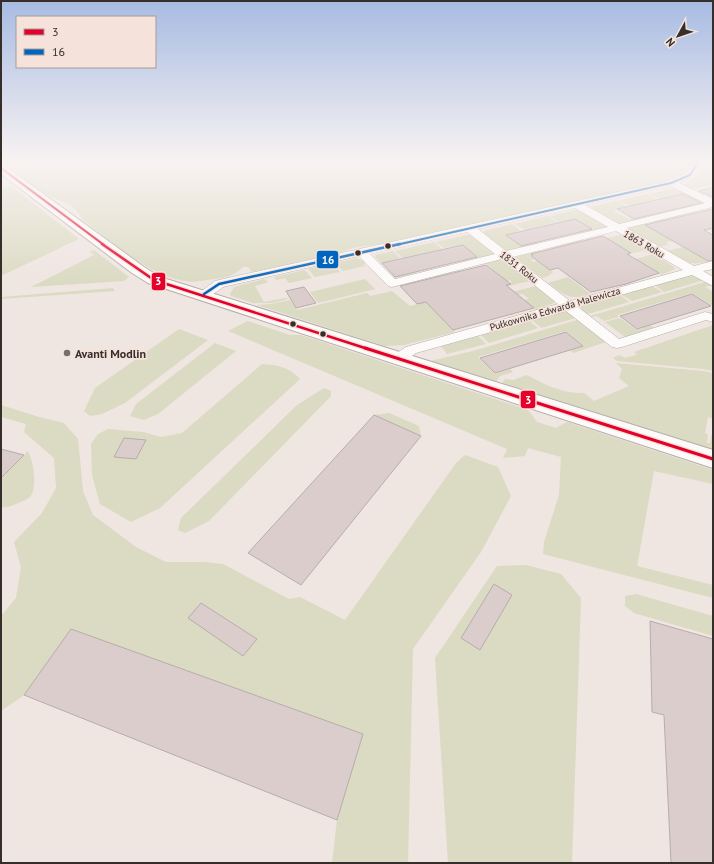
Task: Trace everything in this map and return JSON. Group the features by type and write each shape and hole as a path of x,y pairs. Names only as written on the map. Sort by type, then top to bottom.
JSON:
{"street":[{"path":"47,202 146,276 713,459"},
{"path":"204,294 219,284 584,202"},
{"name":"1863 Roku","path":"576,204 713,282"},
{"path":"362,252 392,283 713,204"},
{"name":"1831 Roku","path":"469,228 617,344 705,316 713,318"},
{"name":"Pułkownika Edwarda Malewicza","path":"399,358 411,350 713,265"}],"green space":[{"path":"1,202 32,202 79,239 1,276"},
{"path":"64,202 570,202 385,243 353,248 336,254 252,272 248,267 243,267 236,273 226,277 193,282 172,278 159,273 131,257 82,219 79,213"},
{"path":"610,202 619,202 626,206 613,211 629,219 642,216 645,218 619,224 591,207"},
{"path":"621,202 645,202 631,206"},
{"path":"667,202 706,203 681,209"},
{"path":"575,210 582,212 607,227 579,234 577,232 590,228 575,219 559,222 550,216"},
{"path":"682,214 689,218 713,224 713,228 710,229 713,232 703,228 682,240 667,242 667,245 659,247 626,228 656,223 654,221 674,219 671,216"},
{"path":"548,216 557,222 526,230 514,224"},
{"path":"512,224 520,230 518,231 520,232 506,235 520,246 536,242 538,244 507,251 484,234 484,231"},
{"path":"470,235 495,254 462,262 460,260 476,256 463,245 444,248 436,242"},
{"path":"621,235 646,250 617,257 569,253 546,248 580,239 585,242 588,238 594,242 630,253 607,238"},
{"path":"434,242 442,249 406,258 403,258 395,251"},
{"path":"697,243 713,258 713,260 699,263 689,263 667,251"},
{"path":"94,250 129,277 124,281 31,287 94,255 89,252"},
{"path":"393,251 400,258 382,264 394,276 412,271 414,273 395,278 375,257 376,255"},
{"path":"547,251 529,257 535,259 531,260 533,262 537,261 553,272 542,278 512,255"},
{"path":"654,254 675,269 661,275 639,261 624,265 621,263"},
{"path":"357,258 364,261 365,266 343,271 335,263"},
{"path":"501,258 530,281 494,289 481,284 456,279 455,278 457,277 455,275 448,274 437,277 442,284 433,278 436,274 457,269 465,276 477,274 494,288 510,284 512,282 510,280 507,281 484,262"},
{"path":"333,263 340,272 315,277 308,269"},
{"path":"305,270 312,278 289,283 285,278 276,280 274,277"},
{"path":"692,275 704,280 664,292 655,285"},
{"path":"568,277 591,294 577,297 568,296 548,283"},
{"path":"264,279 268,282 255,286 264,302 286,298 288,299 272,303 253,303 231,296 230,294 234,287"},
{"path":"365,279 375,289 318,303 310,292"},
{"path":"705,282 713,285 705,287 713,292 713,306 692,293 617,315 619,317 604,321 597,316 587,317"},
{"path":"536,286 554,300 554,303 536,310 524,300 529,299 523,294 496,296"},
{"path":"652,286 662,292 632,301 622,295"},
{"path":"113,288 115,291 1,299 1,297"},
{"path":"392,291 410,306 426,302 455,332 404,345 385,346 257,305 290,300 297,310 367,293 370,296"},
{"path":"620,295 629,302 584,315 580,309 583,306"},
{"path":"568,312 579,317 541,328 532,320"},
{"path":"620,318 637,330 651,325 654,328 625,337 605,322"},
{"path":"580,319 606,342 573,353 570,350 584,346 566,331 478,357 495,374 510,369 513,372 500,376 496,382 430,361 473,351"},
{"path":"248,321 290,335 301,335 528,410 537,422 556,428 567,422 713,470 713,484 654,471 637,566 713,585 713,598 543,554 544,542 559,495 561,457 528,448 525,456 503,458 507,449 228,331"},
{"path":"529,321 538,328 489,343 481,335"},
{"path":"713,325 713,371 617,361 613,358 619,355 625,358 637,355 634,352"},
{"path":"179,329 208,340 125,403 102,414 90,416 84,411 95,388"},
{"path":"478,336 486,344 447,354 441,346"},
{"path":"215,343 236,351 158,414 144,420 130,416 136,404"},
{"path":"616,363 713,373 713,419 708,417 705,433 708,434 707,443 710,443 711,435 713,436 713,450 502,384 505,379 513,380 527,375 561,390 584,393 594,401 629,386 619,378 622,369"},
{"path":"262,364 283,367 300,379 160,508 131,522 100,504 92,475 91,444 98,434 108,429 143,432 161,437 182,433"},
{"path":"324,388 331,391 331,396 209,521 185,533 178,530 181,518 297,405"},
{"path":"1,405 64,423 78,439 83,491 93,515 136,547 166,562 204,562 223,564 289,599 300,597 345,620 456,463 465,455 498,467 511,496 481,552 413,649 408,863 332,863 337,820 71,629 24,695 1,711 1,616 16,598 21,567 14,542 42,513 56,488 54,458 24,432 26,424 1,417"},
{"path":"389,413 419,426 421,436 374,415"},
{"path":"28,451 32,461 34,474 34,487 32,493 30,497 25,500 9,507 1,507 1,478"},
{"path":"526,565 561,574 581,598 572,863 448,863 435,658 497,566"},
{"path":"636,594 713,616 713,636 634,613 625,606 625,596"}],"building":[{"path":"646,202 701,203 634,219 617,209"},
{"path":"713,209 713,228 704,230 713,235 713,260 708,261 645,225"},
{"path":"575,219 592,229 521,246 506,235"},
{"path":"603,236 631,253 627,254 659,273 626,284 591,292 558,268 550,270 531,256 533,255 531,254"},
{"path":"463,245 477,257 395,277 382,263"},
{"path":"486,265 511,284 506,285 534,308 453,330 426,302 417,304 400,286"},
{"path":"304,287 316,303 296,308 286,291"},
{"path":"692,294 711,306 637,329 620,316"},
{"path":"566,332 583,346 495,373 480,358"},
{"path":"374,415 421,436 301,585 248,553"},
{"path":"124,438 146,440 136,459 114,457"},
{"path":"1,449 24,455 1,478"},
{"path":"494,584 512,595 480,650 461,638"},
{"path":"201,603 257,639 243,656 188,618"},
{"path":"650,621 713,639 713,863 671,863 664,715 652,712"},
{"path":"71,629 363,734 337,820 24,695"}],"transit line":[{"name":"3","path":"47,202 138,270 154,280 713,459"},
{"name":"16","path":"204,294 219,284 585,202"}],"place":[{"name":"Avanti Modlin","path":"67,353"}]}
